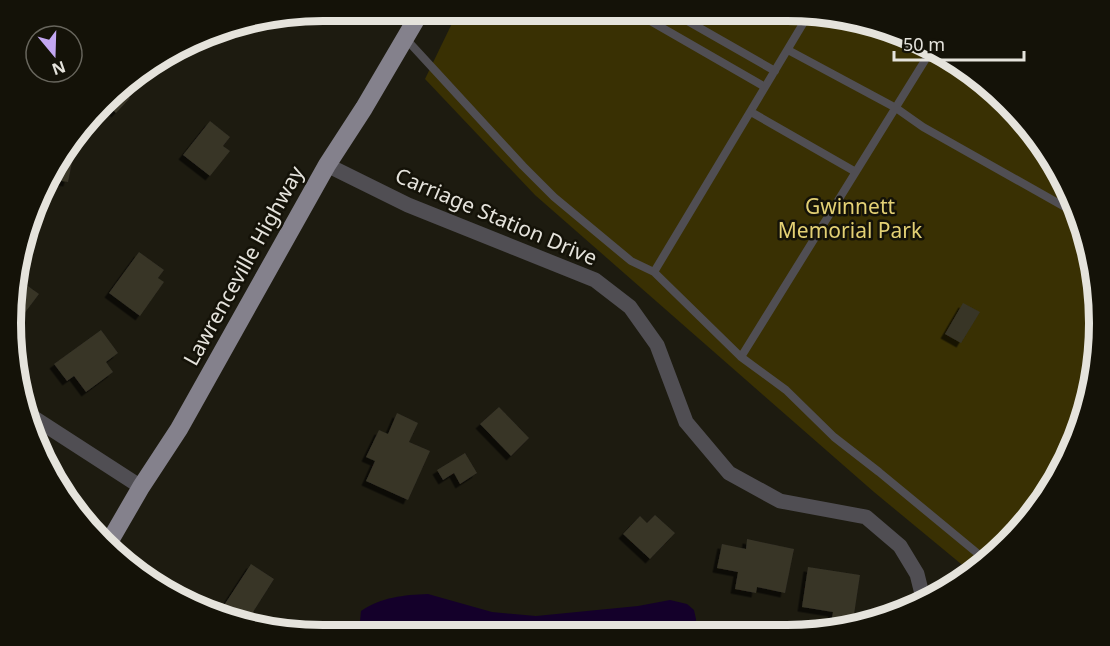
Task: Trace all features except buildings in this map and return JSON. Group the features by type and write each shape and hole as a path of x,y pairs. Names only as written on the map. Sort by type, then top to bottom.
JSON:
{"main road":[{"name":"Lawrenceville Highway","path":"111,539 178,429 327,165 416,21"}],"street":[{"name":"Carriage Station Drive","path":"327,165 408,205 595,279 630,307 657,345 686,422 729,473 780,501 866,517 900,546 917,574 922,594"},
{"path":"37,420 141,487"}],"lane":[{"path":"650,21 765,87"},
{"path":"688,21 775,71"},
{"path":"654,272 804,22"},
{"path":"406,39 554,197 632,261 654,272 741,357 786,390 834,437 980,555"},
{"path":"788,50 896,108 923,127 1066,208"},
{"path":"741,357 854,171 928,56"},
{"path":"751,112 854,171"}],"green space":[{"name":"Gwinnett Memorial Park","path":"453,21 787,21 846,27 884,37 921,52 971,83 1001,109 1027,139 1049,172 1073,226 1086,284 1088,343 1079,401 1058,457 1027,507 1001,537 965,567 874,492 535,195 425,79"}],"shaded area":[{"path":"428,594 492,612 536,616 638,606 670,600 687,604 694,610 696,625 362,625 360,621 361,611 385,600"}]}
